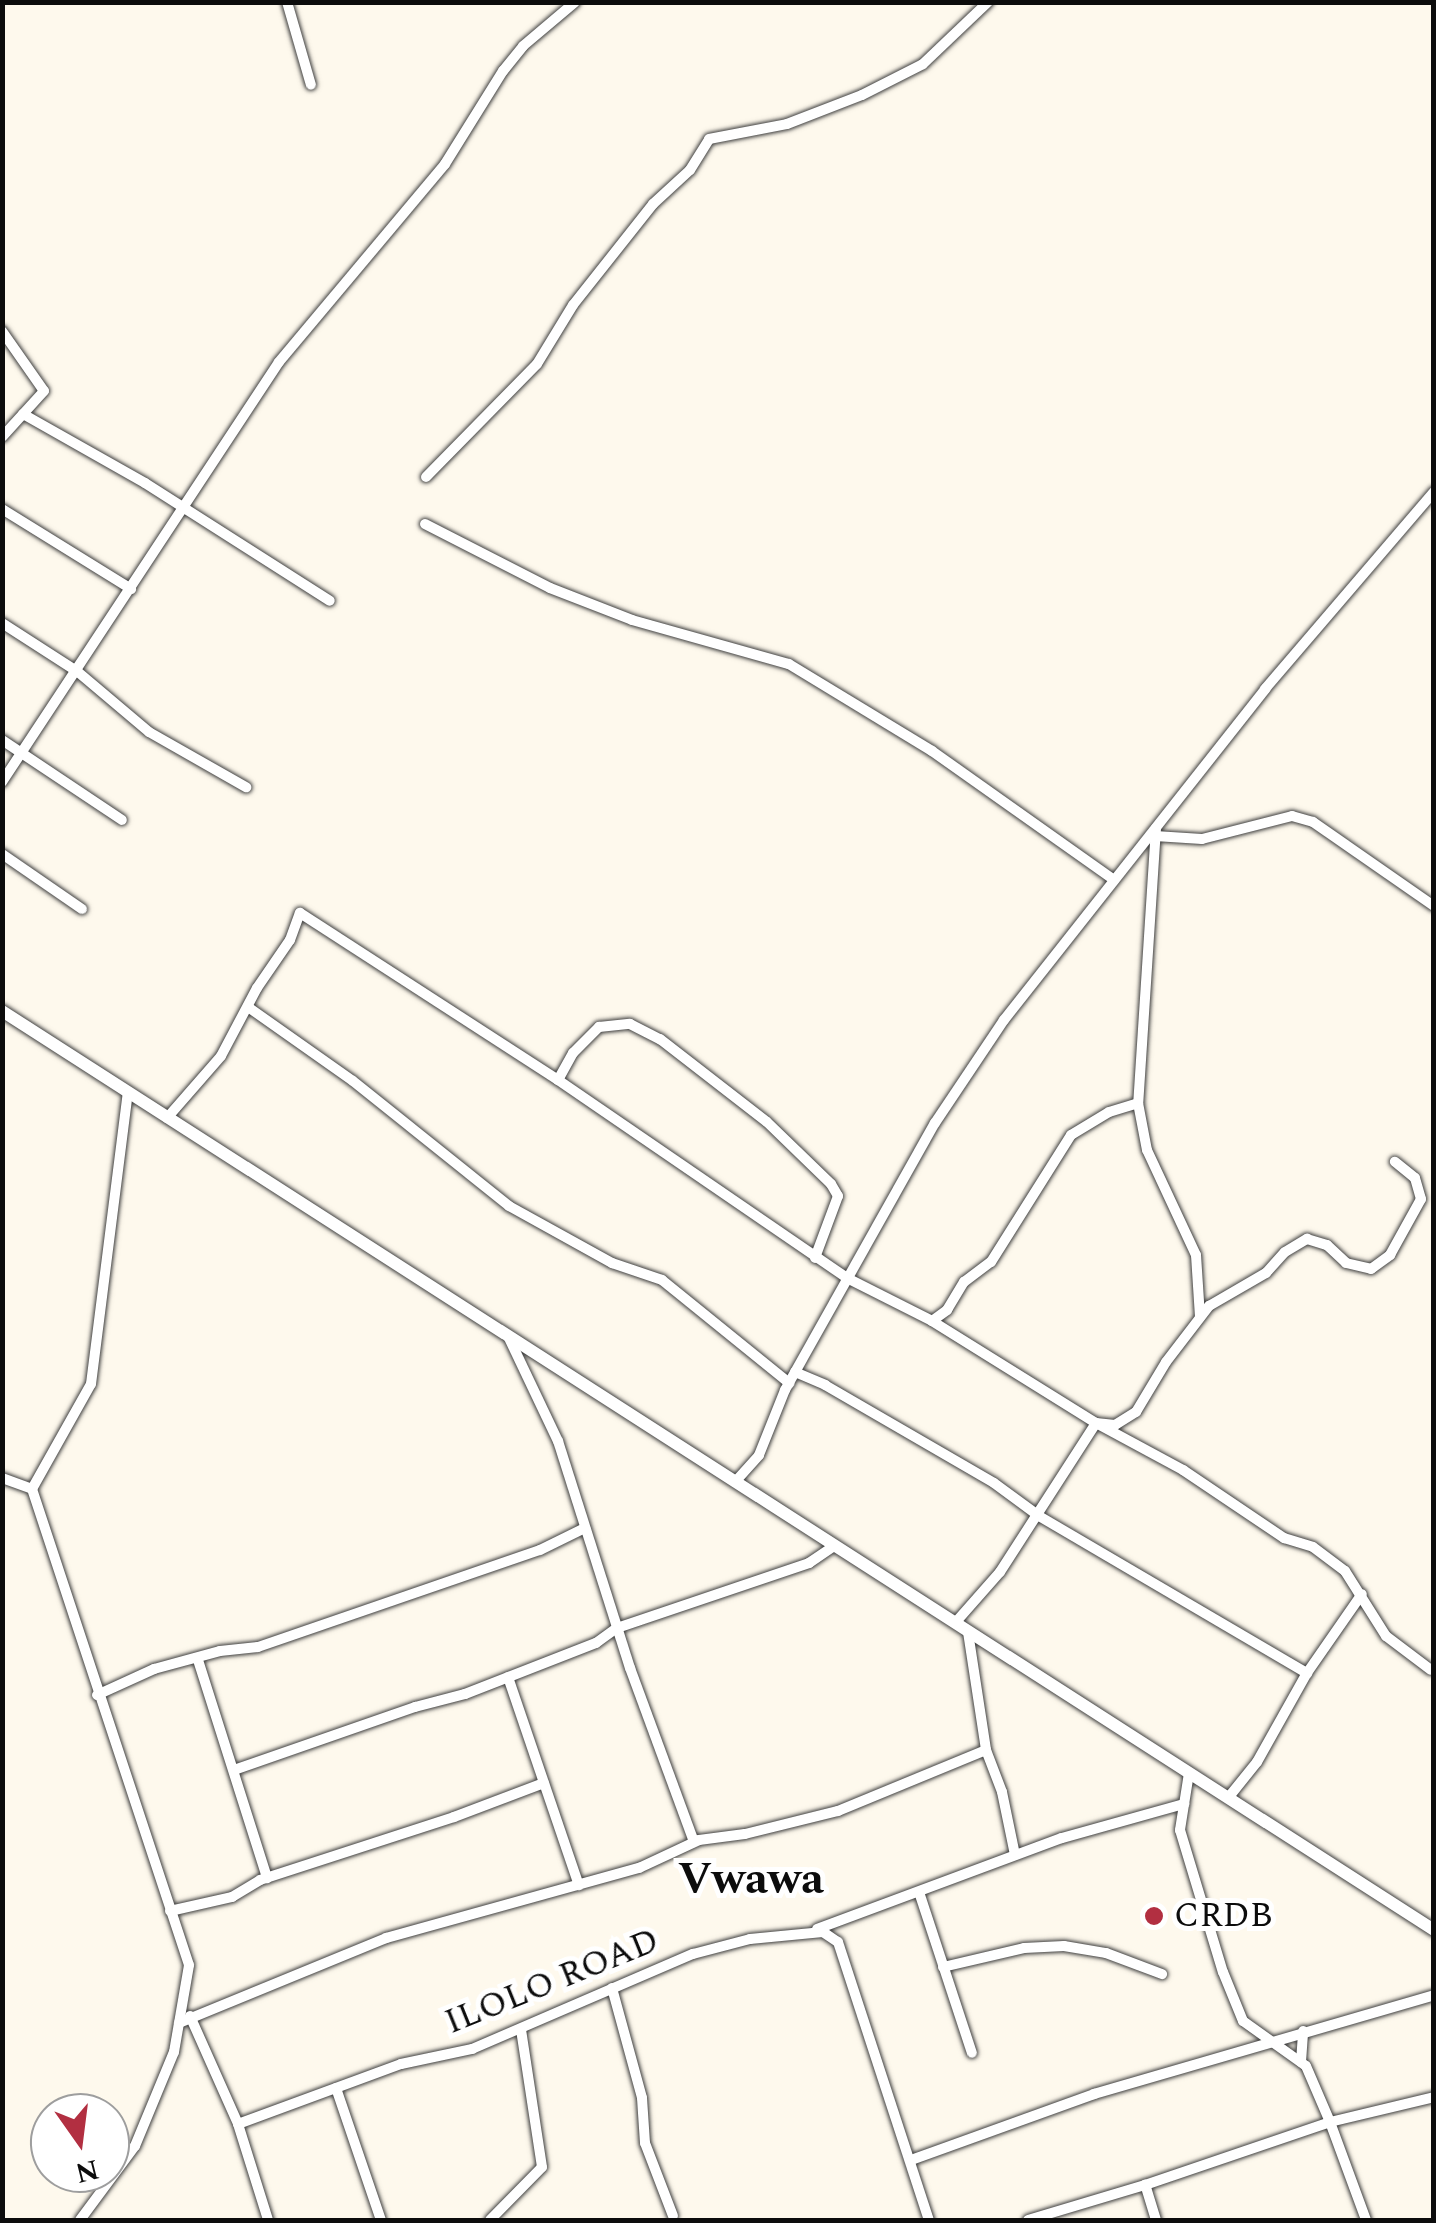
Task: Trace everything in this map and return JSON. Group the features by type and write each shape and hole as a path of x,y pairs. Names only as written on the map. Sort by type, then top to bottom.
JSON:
{"street":[{"path":"287,2 311,84"},
{"path":"2,782 279,362 445,164 523,46 575,2"},
{"path":"426,477 537,364 573,305 653,204 690,170 709,139 786,124 862,95 923,64 988,2"},
{"path":"2,331 44,391 2,438"},
{"path":"23,414 330,601"},
{"path":"735,1482 759,1455 788,1383 935,1123 1004,1020 1265,689 1434,492"},
{"path":"2,509 131,589"},
{"path":"425,524 550,588 632,620 789,664 932,750 1114,880"},
{"path":"2,623 78,672 149,732 246,788"},
{"path":"2,740 122,820"},
{"path":"1156,831 1202,839 1292,816 1313,822 1434,906"},
{"path":"1156,831 1138,1103 1146,1150 1196,1255 1200,1316"},
{"path":"2,854 82,909"},
{"path":"166,1118 220,1056 290,940 300,913 558,1080 815,1258 932,1321 1096,1423 1183,1470 1284,1538 1313,1547 1345,1571 1386,1636 1431,1670"},
{"path":"248,1007 353,1081 509,1206 612,1263 662,1280 788,1383"},
{"path":"2,1011 1434,1930"},
{"path":"558,1080 573,1053 599,1027 630,1024 660,1040 768,1122 832,1184 838,1196 815,1258"},
{"path":"80,2220 135,2146 174,2052 189,1965 32,1489 92,1384 128,1093"},
{"path":"932,1321 947,1310 964,1282 991,1262 1071,1135 1109,1112 1138,1103"},
{"path":"1096,1423 1115,1424 1136,1412 1200,1316 1232,1290 1266,1273 1285,1252 1306,1239 1327,1245 1346,1263 1371,1269 1390,1256 1421,1199 1416,1178 1395,1162"},
{"path":"508,1337 558,1441 617,1628 694,1842"},
{"path":"795,1372 825,1385 994,1483 1039,1516 1306,1673"},
{"path":"955,1624 1000,1572 1096,1423"},
{"path":"2,1478 32,1489"},
{"path":"97,1695 154,1669 220,1651 258,1647 540,1550 585,1528"},
{"path":"234,1770 508,1677 596,1643 617,1628 744,1588 808,1563 834,1546"},
{"path":"1228,1798 1257,1762 1306,1673 1362,1594"},
{"path":"968,1632 986,1750 1002,1792 1015,1855"},
{"path":"198,1660 267,1878"},
{"path":"508,1677 579,1885"},
{"path":"179,2023 386,1938 639,1868 694,1842 838,1811 986,1750"},
{"path":"1188,1773 1180,1830 1223,1972 1243,2021 1266,2040 1288,2050 1301,2062 1319,2091 1366,2220"},
{"path":"170,1911 232,1898 267,1878 454,1818 544,1783"},
{"name":"ILOLO ROAD","path":"238,2124 401,2064 472,2049 692,1954 750,1939 810,1932 920,1895 1015,1855 1184,1804"},
{"path":"920,1895 972,2053"},
{"path":"810,1932 822,1932 838,1942 929,2220"},
{"path":"943,1967 1024,1948 1064,1946 1106,1952 1162,1974"},
{"path":"612,1988 642,2098 646,2143 672,2216"},
{"path":"911,2160 1094,2094 1266,2040 1434,1994"},
{"path":"183,2002 238,2124 268,2220"},
{"path":"490,2220 542,2167 521,2028"},
{"path":"1301,2062 1303,2031"},
{"path":"336,2088 381,2220"},
{"path":"1028,2220 1330,2122 1434,2097"},
{"path":"1145,2185 1156,2220"}],"place":[{"name":"CRDB","path":"1154,1916"}],"district":[{"name":"Vwawa","path":"751,1880"}]}
